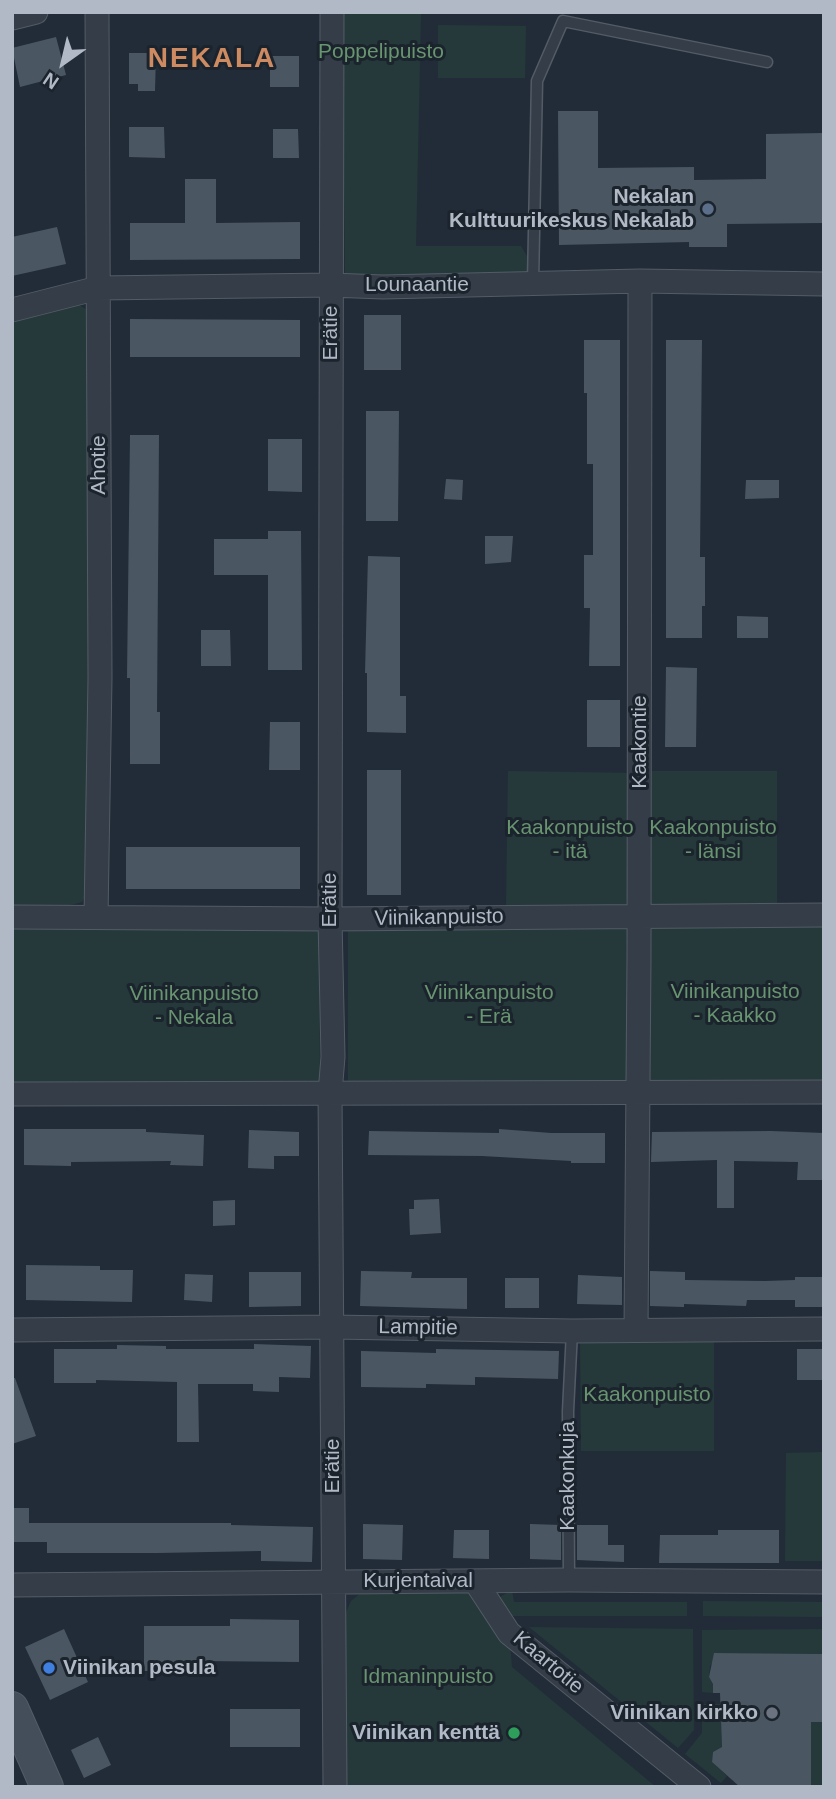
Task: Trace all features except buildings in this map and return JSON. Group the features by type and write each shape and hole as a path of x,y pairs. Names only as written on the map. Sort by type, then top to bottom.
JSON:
{"main road":[{"path":"12,1708 47,1787"}],"street":[{"path":"12,18 36,12"},
{"name":"Ahotie","path":"96,918 100,678 97,12"},
{"name":"Erätie","path":"332,12 330,919 333,1056 330,1093 335,1787"},
{"name":"Lounaantie","path":"12,310 99,288 640,281 824,284"},
{"name":"Kaakontie","path":"636,1329 640,281"},
{"name":"Viinikanpuisto","path":"12,916 330,919 824,915"},
{"path":"12,1094 824,1092"},
{"name":"Lampitie","path":"12,1330 332,1326 572,1331 824,1329"},
{"name":"Kurjentaival","path":"12,1585 569,1580 824,1582"},
{"name":"Kaartotie","path":"475,1581 509,1633 699,1787"}],"lane":[{"path":"533,284 537,80 562,21 766,62"},
{"name":"Kaakonkuja","path":"569,1580 568,1411 572,1331"}],"green space":[{"name":"Poppelipuisto","path":"342,12 421,12 416,246 521,246 538,275 345,275"},
{"path":"438,25 526,26 525,78 438,78"},
{"path":"78,304 90,312 89,891 82,902 70,905 12,906 12,321"},
{"name":"Kaakonpuisto - itä","path":"508,771 634,773 632,909 506,907"},
{"name":"Kaakonpuisto - länsi","path":"650,771 777,771 777,909 650,909"},
{"name":"Viinikanpuisto - Kaakko","path":"647,927 824,927 824,1082 647,1081"},
{"name":"Viinikanpuisto - Erä","path":"348,928 629,928 630,1082 348,1082"},
{"name":"Viinikanpuisto - Nekala","path":"12,929 319,929 320,1086 145,1082 12,1084"},
{"name":"Kaakonpuisto","path":"580,1339 714,1339 714,1451 581,1451"},
{"path":"824,1452 824,1561 785,1561 786,1453"},
{"path":"512,1590 514,1602 687,1602 687,1616 507,1616 499,1604 500,1597"},
{"name":"Idmaninpuisto","path":"470,1591 510,1643 512,1667 656,1787 345,1787 345,1615 351,1601 362,1592"},
{"path":"703,1601 824,1602 824,1617 703,1616"},
{"path":"529,1627 693,1629 694,1730 678,1748"},
{"path":"824,1629 824,1654 714,1653 709,1677 713,1684 713,1693 702,1692 702,1630"},
{"path":"702,1704 721,1704 722,1747 713,1752 712,1762 727,1776 721,1783 685,1754 702,1733"},
{"path":"811,1722 824,1722 824,1787 811,1787"}],"place":[{"name":"Nekalan Kulttuurikeskus Nekalab","path":"708,209"},
{"name":"Viinikan pesula","path":"49,1668"},
{"name":"Viinikan kirkko","path":"772,1713"},
{"name":"Viinikan kenttä","path":"514,1733"}],"district":[{"name":"NEKALA","path":"212,59"}]}
